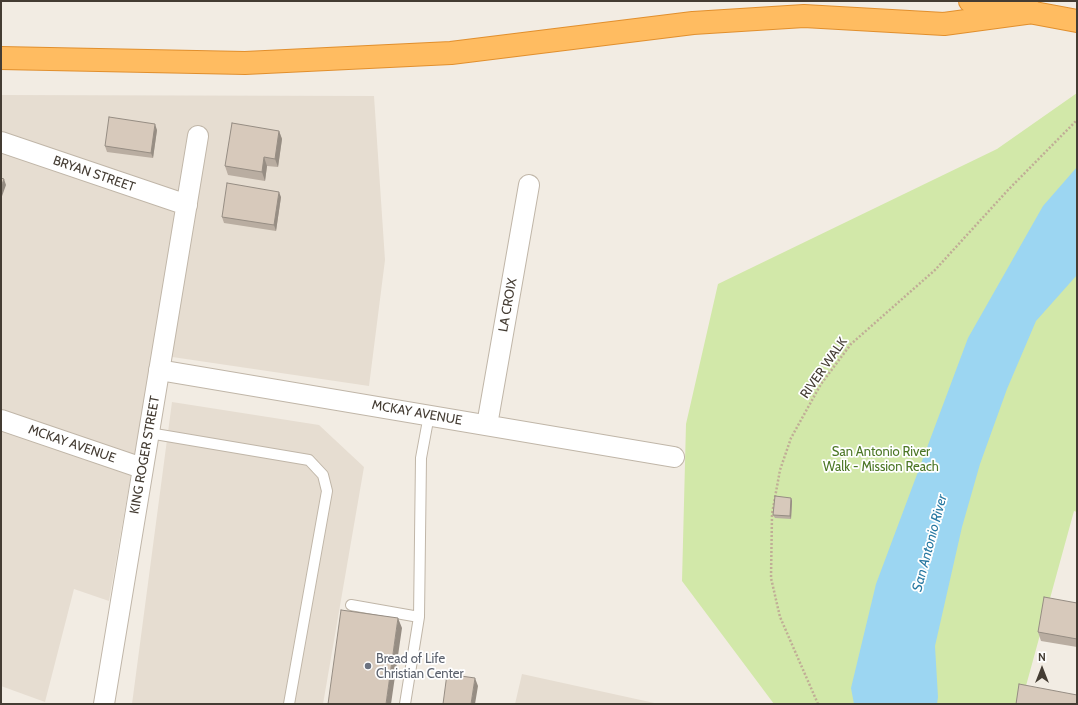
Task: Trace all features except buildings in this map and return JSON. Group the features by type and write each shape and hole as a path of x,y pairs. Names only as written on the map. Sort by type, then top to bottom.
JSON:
{"highway":[{"path":"970,1 1077,21"},
{"path":"1,58 245,63 451,53 693,23 804,16 944,24 1033,12"}],"street":[{"name":"KING ROGER STREET","path":"104,704 198,136"},
{"name":"BRYAN STREET","path":"1,142 187,206"},
{"name":"LA CROIX","path":"487,425 529,185"},
{"name":"MCKAY AVENUE","path":"159,370 674,457"},
{"name":"MCKAY AVENUE","path":"1,420 142,468"}],"lane":[{"path":"405,704 419,617 421,458 429,415"},
{"path":"149,433 309,460 323,475 327,491 289,704"},
{"path":"351,605 419,617"}],"path":[{"name":"RIVER WALK","path":"818,704 780,617 771,578 772,514 780,470 791,438 821,384 851,344 935,270 1008,190 1077,120"}],"shaded area":[{"path":"1,95 374,96 385,260 369,386 152,354 109,601 74,589 45,702 1,686"},
{"path":"172,402 319,425 364,467 323,704 132,704"},
{"path":"522,674 659,704 515,704"}],"green space":[{"name":"San Antonio River Walk - Mission Reach","path":"1077,93 1077,512 1074,511 1021,704 774,704 682,581 686,424 718,284 997,149"}],"water":[{"name":"San Antonio River","path":"1077,167 1077,275 1036,321 1007,389 980,464 962,527 935,646 938,697 937,704 854,704 851,688 876,584 968,338 1043,206"}],"place":[{"name":"Bread of Life Christian Center","path":"368,666"}]}
